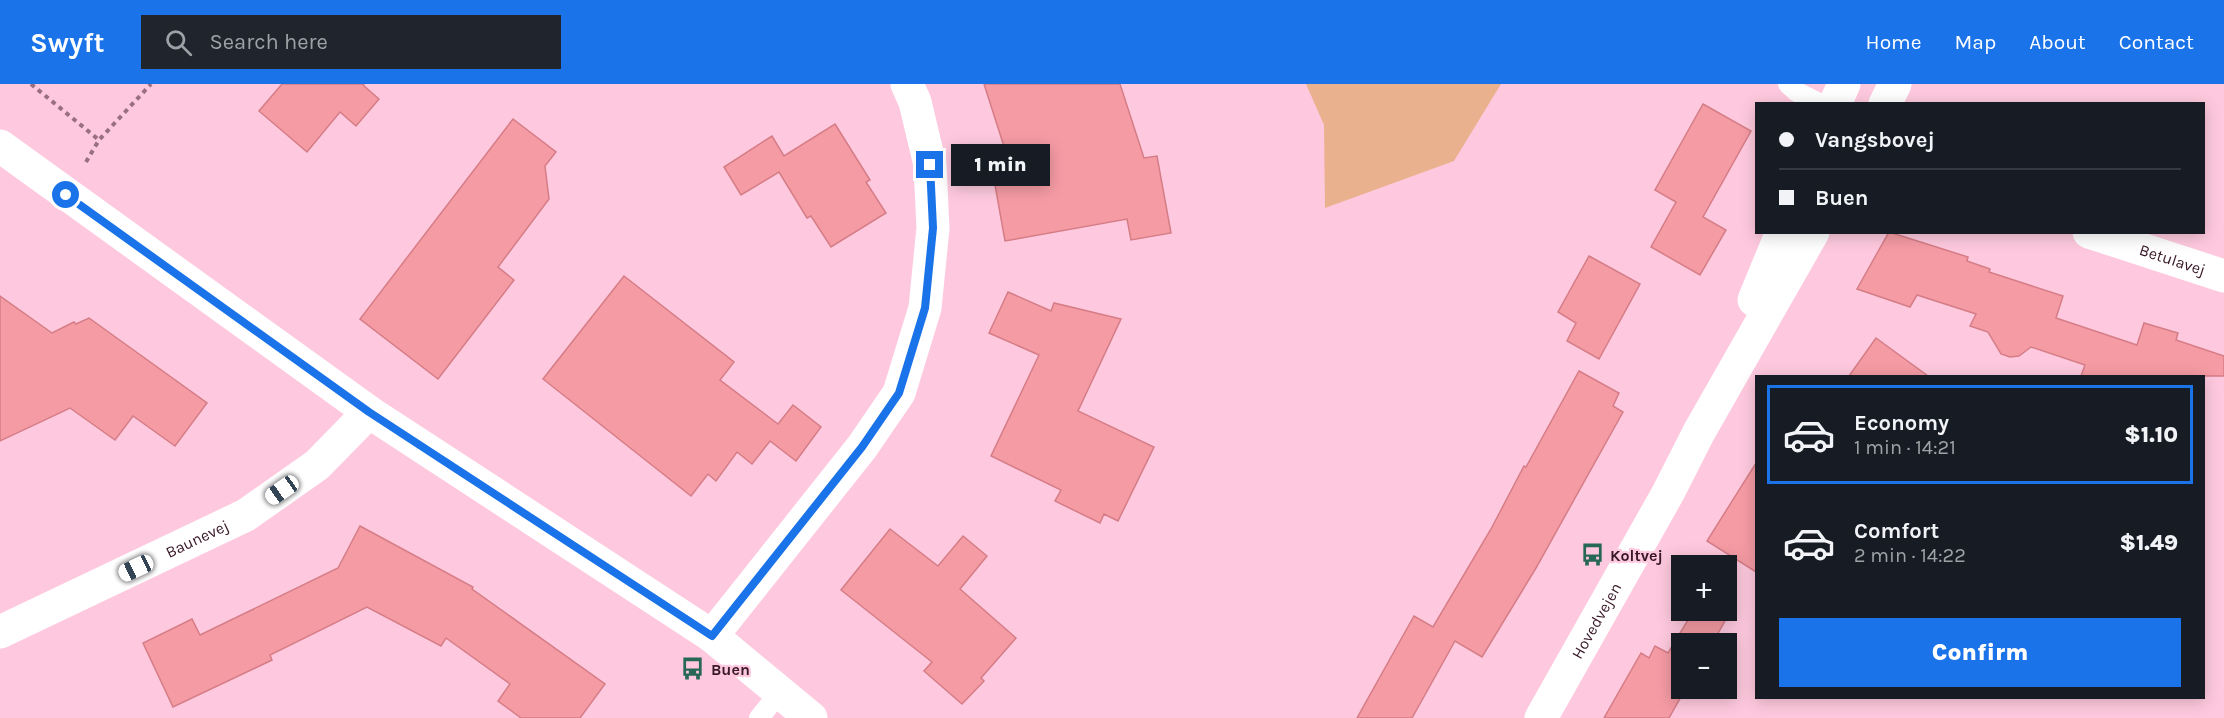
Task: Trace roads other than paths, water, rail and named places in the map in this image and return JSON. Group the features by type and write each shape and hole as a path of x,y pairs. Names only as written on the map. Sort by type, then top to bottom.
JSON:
{"street":[{"path":"712,636 862,447 899,393 925,308 933,228 930,165 915,102 906,84"},
{"path":"1836,102 1844,84"},
{"path":"1886,102 1895,84"},
{"path":"0,146 369,412 712,636 811,718"},
{"name":"Hovedvejen","path":"1702,427 1781,234"},
{"name":"Hovedvejen","path":"1541,718 1812,234"},
{"name":"Betulavej","path":"2095,234 2224,276"},
{"name":"Baunevej","path":"0,632 246,515 317,465 369,412"}],"lane":[{"path":"1788,84 1797,92 1817,102"},
{"path":"759,718 780,692"}],"place":[{"name":"Koltvej","path":"1592,555"},
{"name":"Buen","path":"693,669"}]}
